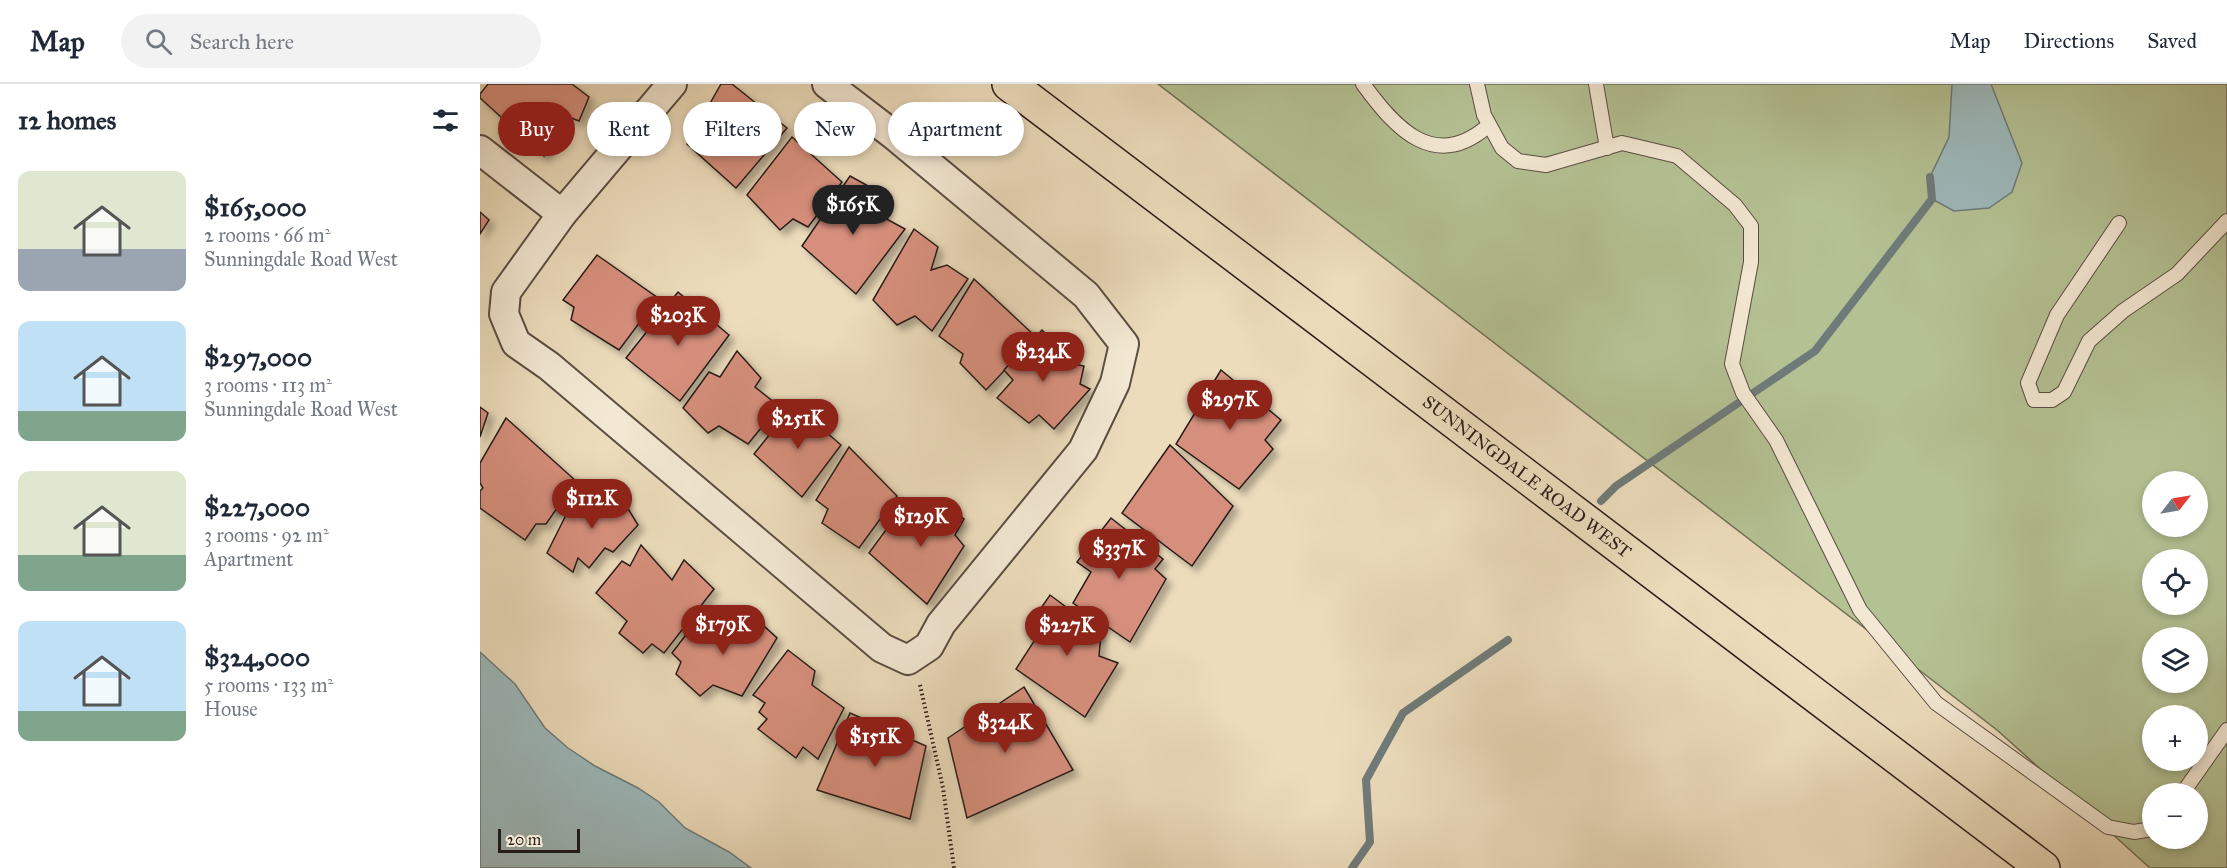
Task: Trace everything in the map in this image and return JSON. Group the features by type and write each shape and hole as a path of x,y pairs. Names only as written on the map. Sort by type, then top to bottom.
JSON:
{"main road":[{"name":"SUNNINGDALE ROAD WEST","path":"1009,84 2043,868"}],"street":[{"path":"672,84 562,214 506,292 504,314 516,343 549,366 882,648 908,660 929,646 949,615 1083,450 1115,383 1124,344 1086,295 895,136 827,84"},
{"path":"480,150 562,214"}],"lane":[{"path":"1363,84 1388,118 1409,136 1428,143 1457,144 1479,135 1489,125"},
{"path":"1477,84 1484,115 1489,125 1502,148 1518,161 1546,165 1622,144 1677,156 1736,205 1751,226 1751,262 1732,364 1743,393 1776,440 1860,610 1918,684 1936,703 2108,827 2134,832 2142,831"},
{"path":"1596,84 1607,148"},
{"path":"2119,223 2057,315 2028,383 2034,400 2052,400 2064,392 2089,341 2123,311 2177,274 2227,221"},
{"path":"2190,783 2227,730"}],"path":[{"path":"920,682 943,788 954,868"}],"green space":[{"path":"1158,84 2227,84 2227,868 2150,868 1997,730"}],"water":[{"path":"1952,84 1991,84 2022,163 2012,192 1989,208 1954,211 1932,199 1930,177 1949,137"},
{"path":"480,652 515,684 545,728 568,748 595,766 638,788 659,802 685,828 729,852 751,868 480,868"}],"building":[{"path":"488,84 572,84 589,97 579,121 575,119 575,102 498,102 498,114 480,98 480,94"},
{"path":"721,84 732,84 754,102 711,102"},
{"path":"782,124 787,128 782,134"},
{"path":"792,137 794,139 794,156 813,156 842,182 808,227 793,219 780,230 747,195 777,156 782,156 782,150"},
{"path":"700,156 763,156 736,188"},
{"path":"850,176 870,187 881,216 905,229 856,294 802,246"},
{"path":"480,212 489,220 480,234"},
{"path":"914,229 938,247 931,270 947,265 968,279 932,331 915,316 897,325 873,300"},
{"path":"597,255 658,298 619,350 571,320 574,307 563,300"},
{"path":"974,279 1036,337 986,390 960,363 963,354 939,336"},
{"path":"678,292 729,335 680,401 626,358"},
{"path":"1042,330 1061,349 1060,361 1084,366 1080,384 1090,389 1054,429 1039,415 1029,423 997,398 1013,380 1004,370"},
{"path":"737,351 761,378 755,387 779,406 748,444 719,426 708,433 683,408 709,372 720,377"},
{"path":"1221,370 1281,420 1265,440 1273,449 1239,489 1176,444"},
{"path":"794,404 841,445 802,497 754,454"},
{"path":"480,407 488,413 480,437"},
{"path":"506,418 576,481 546,524 536,524 525,540 480,508 480,491 483,488 480,483 480,463"},
{"path":"1170,445 1233,506 1192,566 1122,513"},
{"path":"849,447 897,496 859,548 822,523 828,509 816,500"},
{"path":"579,489 602,504 616,489 638,525 613,552 605,548 589,568 578,558 573,572 547,553"},
{"path":"914,499 934,509 943,504 964,519 955,535 964,546 927,604 869,553 891,523 900,525"},
{"path":"1111,518 1163,559 1155,569 1166,579 1130,642 1073,603 1091,572 1077,562"},
{"path":"641,545 672,580 684,560 714,589 664,653 652,644 643,653 619,633 627,621 596,593 622,561 630,566"},
{"path":"1050,595 1101,633 1099,656 1118,663 1085,717 1016,669 1040,632 1030,624"},
{"path":"702,614 726,639 753,616 777,638 742,696 713,685 700,696 676,674 681,662 672,653"},
{"path":"788,650 815,671 812,685 844,708 818,759 803,747 796,758 758,729 767,719 759,712 765,703 753,695"},
{"path":"1024,687 1073,770 967,818 948,738"},
{"path":"850,713 926,746 910,819 817,790"}],"waterway":[{"path":"1601,501 1616,486 1815,351 1932,199 1930,177"},
{"path":"1352,868 1370,842 1366,780 1403,713 1508,640"}]}
